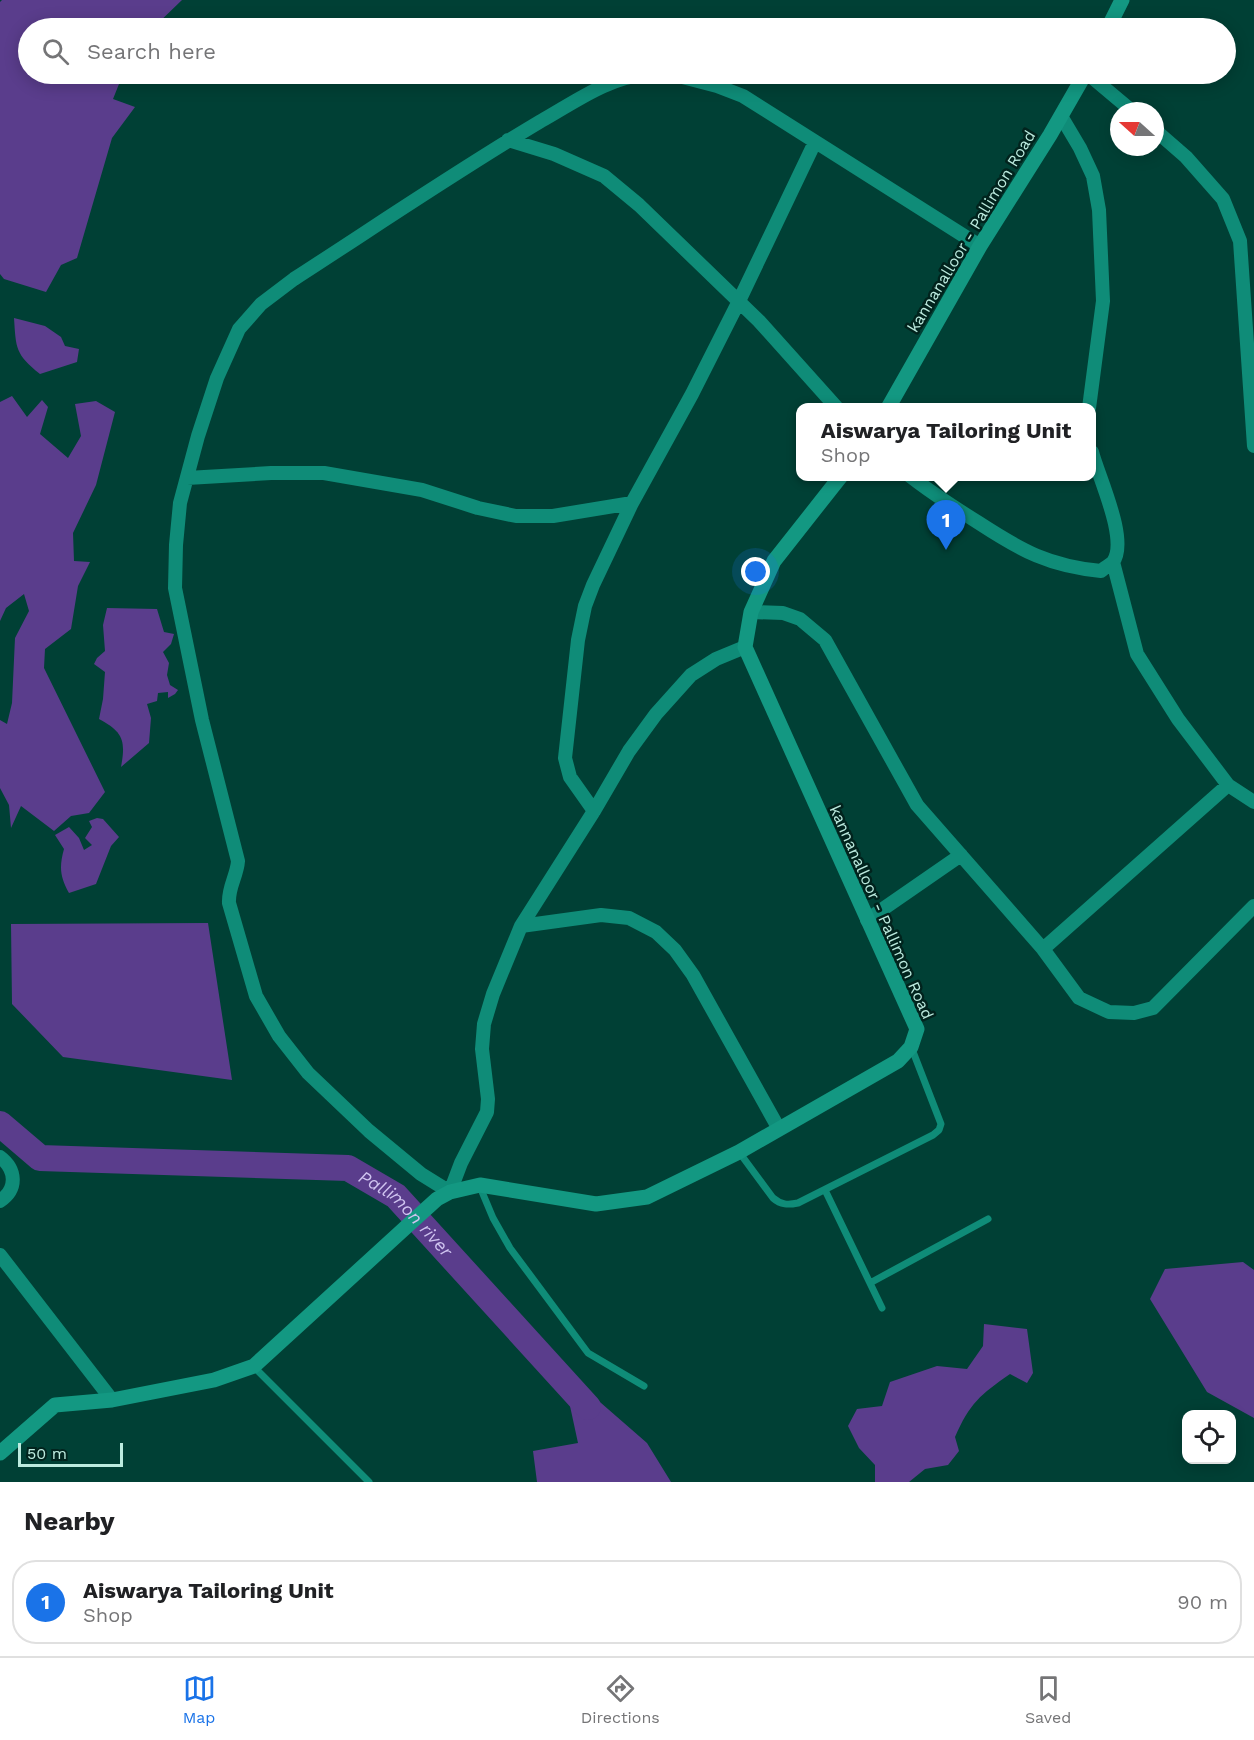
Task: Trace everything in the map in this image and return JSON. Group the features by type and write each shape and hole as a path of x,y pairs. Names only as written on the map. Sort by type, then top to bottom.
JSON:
{"street":[{"path":"1113,18 1122,0"},
{"path":"444,1196 369,1131 308,1073 279,1036 256,996 229,903 228,892 237,872 238,861 202,720 175,588 180,503 217,378 239,329 261,304 294,279 508,140 605,84"},
{"path":"709,84 743,96 980,246"},
{"name":"kannanalloor - Pallimon Road","path":"891,403 980,246 1081,84"},
{"path":"1099,84 1121,102"},
{"path":"1061,116 1094,176 1099,210 1103,301 1090,403"},
{"path":"1164,138 1186,157 1223,199 1240,241 1254,446"},
{"path":"508,140 554,154 604,176 639,205 739,301 832,403"},
{"path":"594,811 570,777 565,758 577,651 585,606 632,503 692,394 815,142"},
{"path":"1096,463 1112,507 1117,546 1113,562 1137,654 1178,719 1228,785 1254,802"},
{"path":"187,478 324,473 423,490 478,508 516,516 553,516 632,503"},
{"path":"444,1196 487,1112 488,1099 482,1049 484,1024 493,994 522,926 629,751 656,714 691,675 716,659 745,647 751,612 774,561 838,481"},
{"path":"915,481 943,502 1011,545 1035,556 1076,568 1101,571 1113,562"},
{"path":"751,612 783,613 800,619 825,640 917,805 1043,949 1079,998 1109,1012 1134,1013 1153,1008 1254,906"},
{"name":"kannanalloor - Pallimon Road","path":"745,647 917,1029 911,1047"},
{"path":"1043,949 1228,785"},
{"path":"867,920 961,855"},
{"path":"522,926 601,915 629,918 656,932 675,950 693,975 779,1129"},
{"path":"0,1453 55,1405 112,1400 214,1380 254,1366 405,1228 444,1196 480,1185 596,1204 647,1197 739,1152 898,1061 911,1047"},
{"path":"0,1157 12,1169 13,1179 10,1190 0,1202"},
{"path":"0,1255 112,1400"}],"lane":[{"path":"739,1152 773,1198 780,1203 790,1205 825,1190 939,1130 941,1124 911,1047"},
{"path":"480,1185 493,1218 510,1248 588,1353 644,1386"},
{"path":"825,1190 882,1308"},
{"path":"870,1283 988,1219"},
{"path":"254,1366 369,1482"}],"shaded area":[{"path":"2,0 182,0 163,18 18,18 18,84 119,84 113,99 135,107 112,138 77,258 61,265 46,292 4,279 0,274 0,2"},
{"path":"14,318 45,326 61,337 65,346 79,349 77,362 40,374 18,350"},
{"path":"12,396 27,417 42,400 48,407 40,434 68,458 81,436 75,404 96,401 115,412 96,485 73,533 74,561 90,562 78,586 71,629 45,649 44,668 105,792 89,813 71,816 54,831 21,806 11,828 9,805 0,788 0,720 7,724 12,703 15,638 29,611 24,594 6,608 0,621 0,402"},
{"path":"107,608 157,609 164,632 174,634 171,644 163,652 169,663 167,675 170,685 178,690 168,698 168,692 158,693 157,701 147,704 151,718 149,743 121,767 123,743 121,738 113,728 99,719 105,672 94,664 105,651 103,625"},
{"path":"97,818 103,819 119,837 111,846 96,884 69,893 61,872 64,849 55,835 69,827 79,838 84,850 92,845 85,838 92,827 89,821"},
{"path":"208,923 232,1080 63,1057 12,1004 11,924"},
{"path":"1243,1262 1254,1270 1254,1418 1207,1392 1150,1299 1165,1269"},
{"path":"984,1324 1027,1329 1033,1373 1027,1383 1010,1374 977,1401 955,1437 959,1451 948,1465 925,1469 909,1482 875,1482 875,1465 859,1448 848,1426 857,1409 882,1406 890,1382 937,1366 967,1369 983,1346"},
{"path":"562,1369 647,1443 671,1482 537,1482 533,1451 578,1443"}],"waterway":[{"name":"Pallimon river","path":"0,1124 40,1158 348,1168 396,1196 588,1407"}],"place":[{"name":"Aiswarya Tailoring Unit","path":"946,550"}]}
